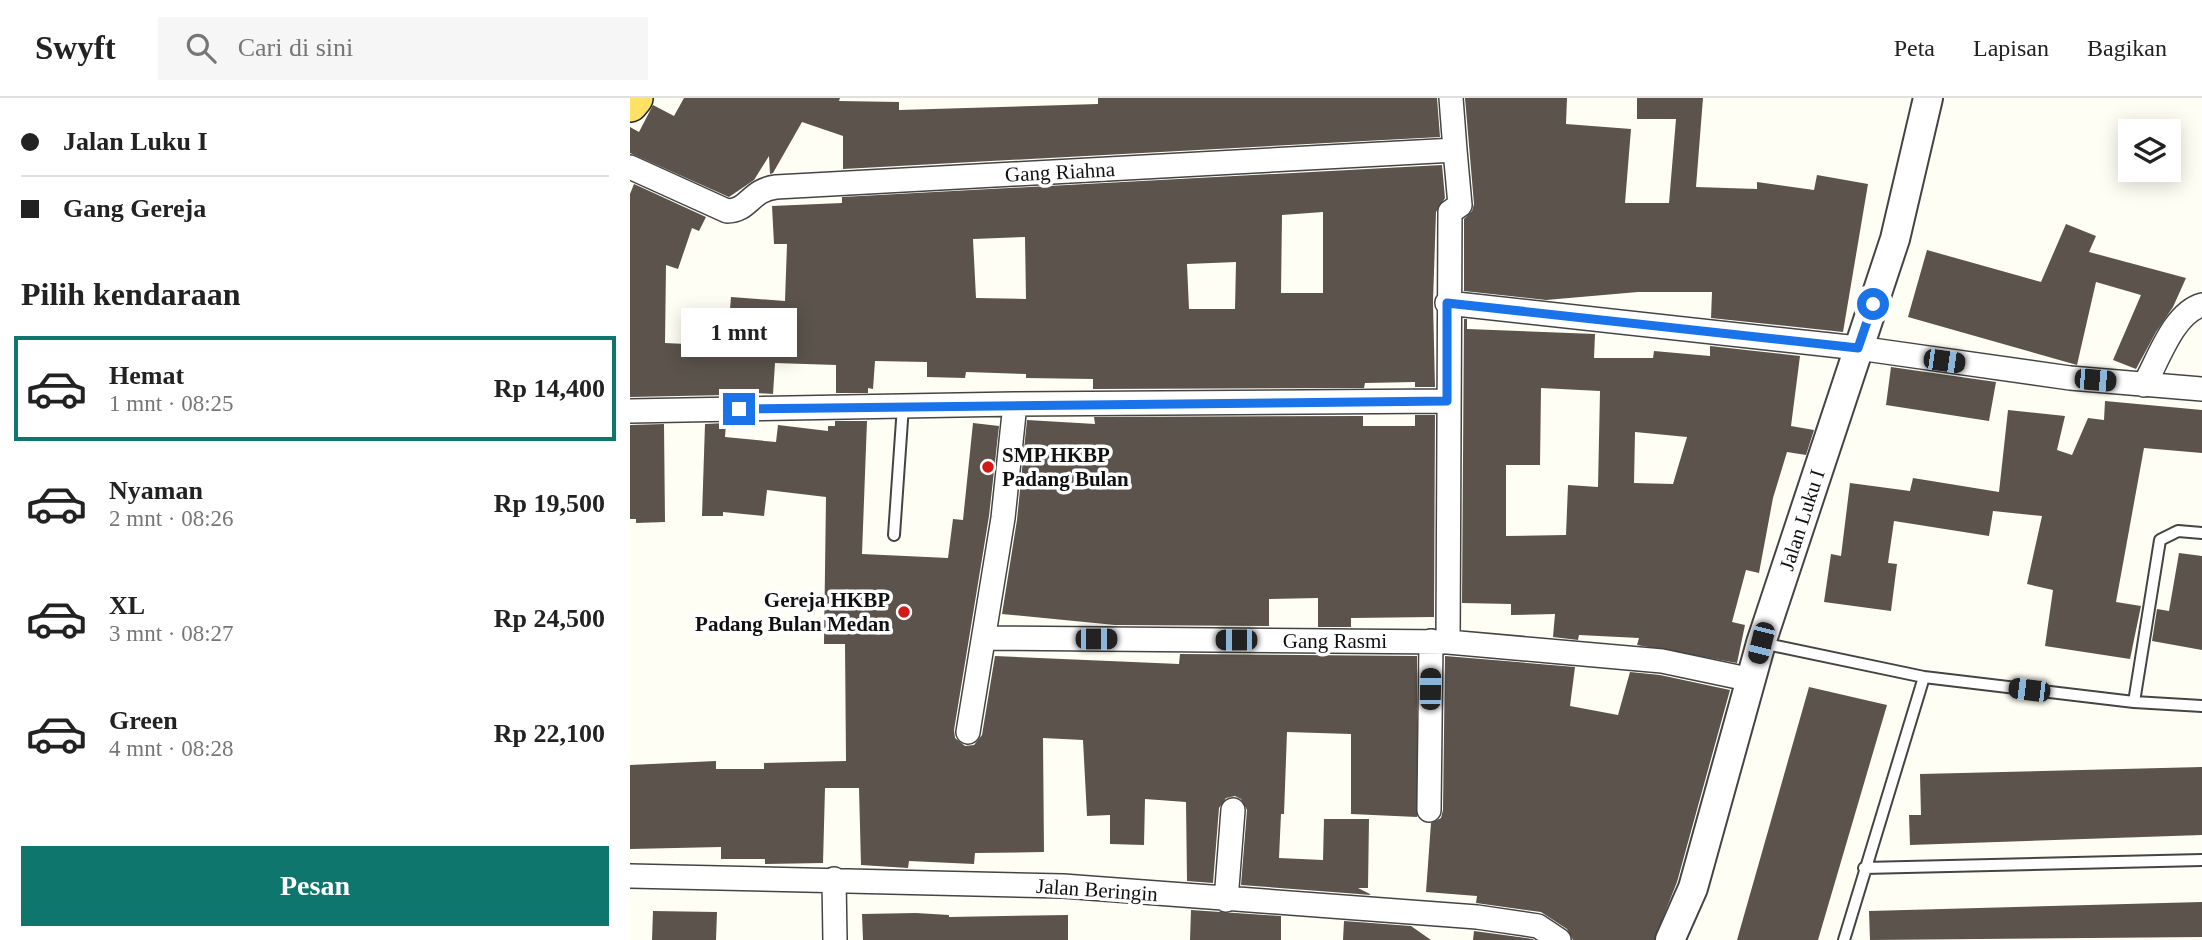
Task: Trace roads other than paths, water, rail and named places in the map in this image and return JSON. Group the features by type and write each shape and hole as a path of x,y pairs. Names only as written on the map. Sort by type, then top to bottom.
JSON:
{"main road":[{"path":"630,104 635,98"}],"street":[{"path":"1429,810 1439,641 1450,212 1460,205 1451,98"},
{"name":"Jalan Luku I","path":"1671,940 1693,888 1761,643 1895,239 1928,98"},
{"name":"Gang Riahna","path":"630,167 727,211 733,211 761,189 776,187 1455,150"},
{"path":"1447,303 1858,348 2056,376 2202,389"},
{"path":"2144,385 2179,322 2189,311 2202,305"},
{"path":"630,411 1016,404 1447,401"},
{"path":"968,732 1003,518 1016,404"},
{"name":"Gang Rasmi","path":"985,638 1439,641 1662,661 1752,680"},
{"path":"1226,900 1233,810"},
{"name":"Jalan Beringin","path":"630,876 1063,886 1487,918 1538,926 1559,940"},
{"path":"834,879 835,940"}],"lane":[{"path":"894,535 903,406"},
{"path":"2134,702 2160,540 2178,531 2202,533"},
{"path":"1761,643 1924,677 2134,702 2202,706"},
{"path":"1844,940 1864,867 1924,677"},
{"path":"1864,867 2202,860"}],"place":[{"name":"SMP HKBP Padang Bulan","path":"988,467"},
{"name":"Gereja HKBP Padang Bulan Medan","path":"904,612"}]}
